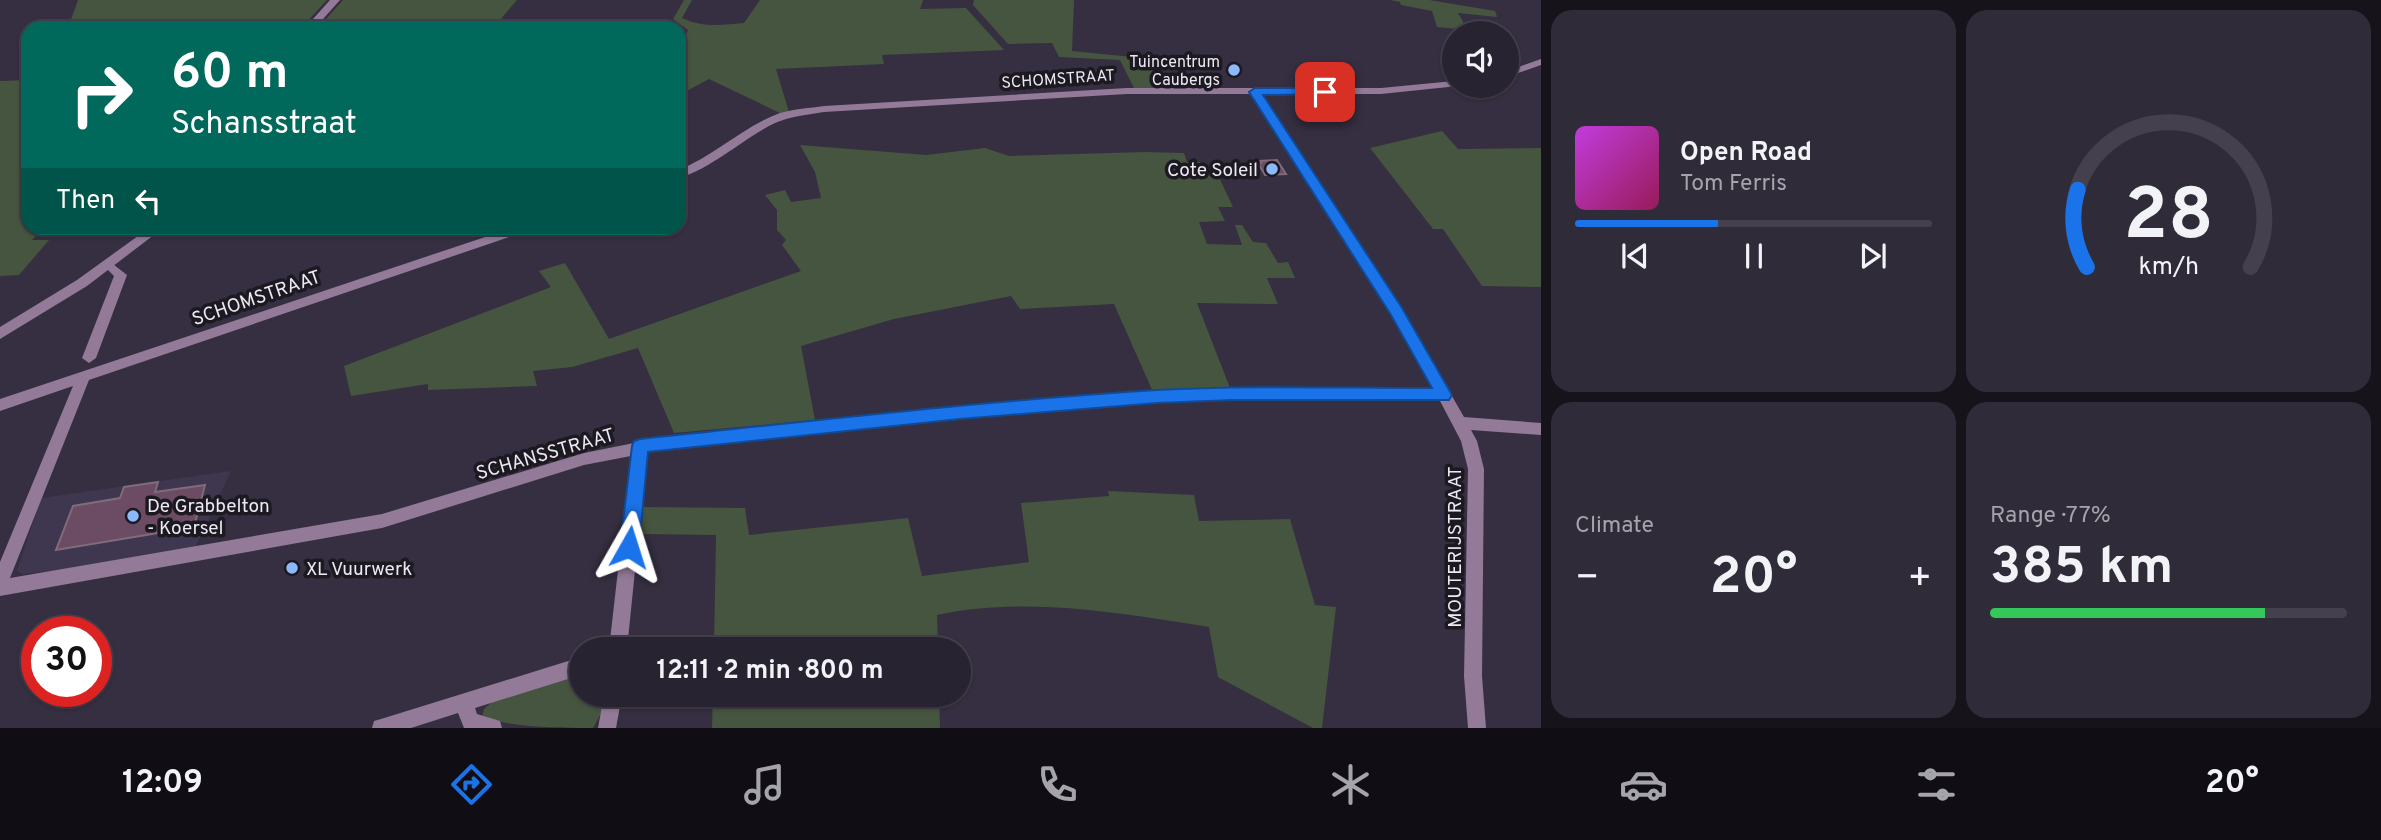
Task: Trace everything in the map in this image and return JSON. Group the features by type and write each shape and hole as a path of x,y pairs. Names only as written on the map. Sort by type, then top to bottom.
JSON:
{"street":[{"path":"316,21 335,0"},
{"path":"1519,70 1541,62"},
{"name":"SCHOMSTRAAT","path":"686,171 723,153 767,124 796,113 1127,91 1399,91 1442,86"},
{"name":"MOUTERIJSTRAAT","path":"1255,92 1397,312 1469,441 1476,468 1473,676 1477,728"},
{"path":"0,334 109,265 148,235"},
{"name":"SCHOMSTRAAT","path":"0,404 502,235"},
{"path":"89,358 121,275 109,265"},
{"path":"0,583 83,376"},
{"name":"SCHANSSTRAAT","path":"0,588 382,521 584,459 640,446 946,413 1157,397 1233,394 1443,395"},
{"path":"1460,423 1541,429"},
{"path":"619,637 640,446"},
{"path":"382,728 569,670"},
{"path":"464,702 470,721 493,728"},
{"path":"607,728 611,707"}],"shaded area":[{"path":"231,471 195,548 78,568 23,574 17,571 41,498"}],"green space":[{"path":"78,0 327,0 308,21 70,21"},
{"path":"343,0 517,0 499,21 324,21"},
{"path":"684,0 692,0 682,18 713,25 744,23 760,0 923,0 920,9 966,8 1004,50 882,55 884,64 776,69 789,112 782,114 709,79 686,91 688,30 686,21 673,19"},
{"path":"974,0 1074,0 1072,51 1152,59 1153,63 1147,63 1149,67 1154,67 1161,88 1134,88 1120,60 1059,57 1052,43 1008,44 973,5"},
{"path":"1390,0 1429,0 1495,11 1497,17 1458,13 1463,21 1442,21 1442,27 1437,27 1432,11 1401,5 1400,2"},
{"path":"21,80 21,235 37,235 32,240 49,240 19,275 0,276 0,81"},
{"path":"1442,131 1458,149 1541,148 1541,287 1482,286 1443,229 1433,229 1370,148"},
{"path":"800,145 926,155 985,148 1009,156 1184,153 1187,162 1200,162 1204,172 1217,173 1233,207 1218,207 1225,221 1199,222 1207,244 1242,245 1235,225 1242,225 1253,242 1266,243 1278,263 1288,262 1295,278 1267,278 1278,304 1197,303 1230,388 1153,392 1114,304 1020,309 1011,296 894,319 801,346 815,420 674,433 638,348 572,367 533,371 537,386 428,390 428,384 351,396 344,366 551,287 539,271 565,263 609,339 801,271 782,245 786,240 777,230 777,210 765,195 785,190 791,202 821,198 815,172"},
{"path":"1108,491 1194,495 1199,521 1290,519 1315,605 1336,607 1322,728 1313,728 1218,677 1209,627 1107,612 1005,607 937,615 938,637 714,637 716,535 639,534 642,507 745,508 749,535 908,518 922,576 1029,562 1021,503 1109,496"},
{"path":"569,679 569,707 603,707 593,728 551,727 522,725 482,717 484,709 492,702"},
{"path":"713,707 939,707 940,728 712,728"}],"building":[{"name":"Cote Soleil","path":"1277,160 1286,174 1265,175 1258,163 1261,163 1260,161"},
{"name":"De Grabbelton - Koersel","path":"158,482 155,492 205,485 194,527 56,550 73,506 120,498 124,487"}],"place":[{"name":"Tuincentrum Caubergs","path":"1234,70"},
{"name":"Cote Soleil","path":"1272,169"},
{"name":"De Grabbelton - Koersel","path":"133,516"},
{"name":"XL Vuurwerk","path":"292,568"}],"route":[{"path":"629,547 640,446 849,422 1157,397 1233,394 1443,395 1397,312 1255,92 1325,92"}]}
